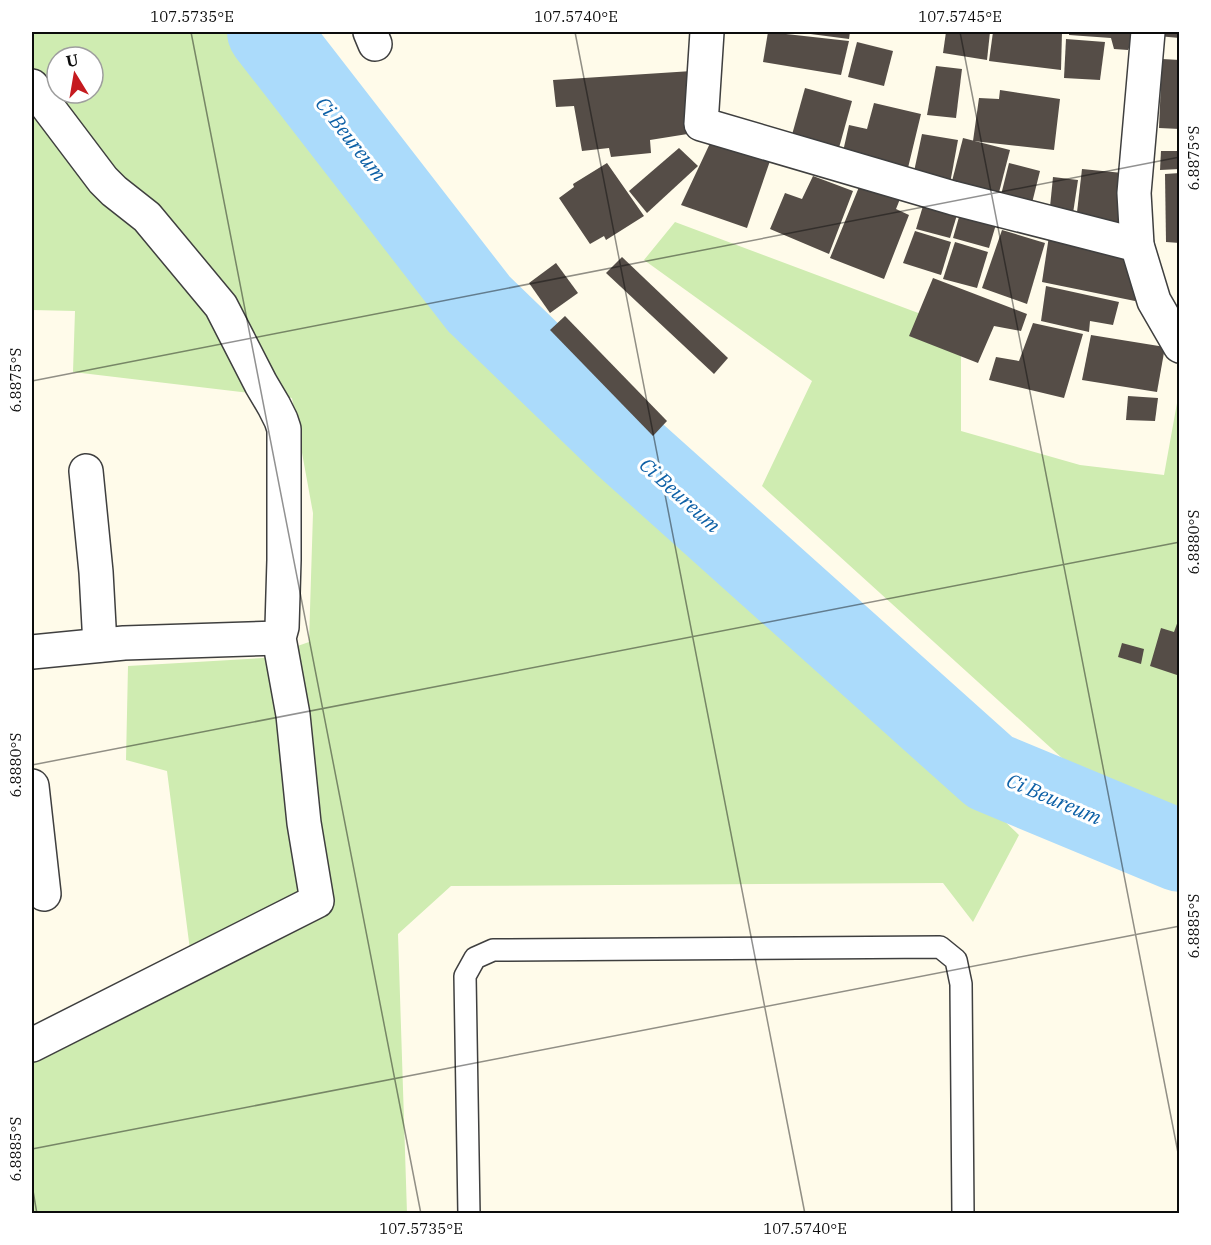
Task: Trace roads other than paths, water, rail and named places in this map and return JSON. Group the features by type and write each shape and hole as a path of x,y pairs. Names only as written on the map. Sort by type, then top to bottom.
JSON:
{"street":[{"path":"707,32 701,124 953,198 1137,245"},
{"path":"1149,32 1134,193 1137,245 1154,301 1179,346"},
{"path":"32,86 103,180 147,217 221,306 281,420 284,429 284,560 282,627 279,638 293,715 304,824 316,901 32,1045"},
{"path":"86,471 96,572 100,645"},
{"path":"32,652 100,645 279,638"},
{"path":"32,786 44,894"}],"lane":[{"path":"469,1214 465,976 475,958 493,950 940,946 956,960 961,984 963,1214"}],"waterway":[{"name":"Ci Beureum","path":"268,32 479,304 626,446 990,772 1180,851"}]}
